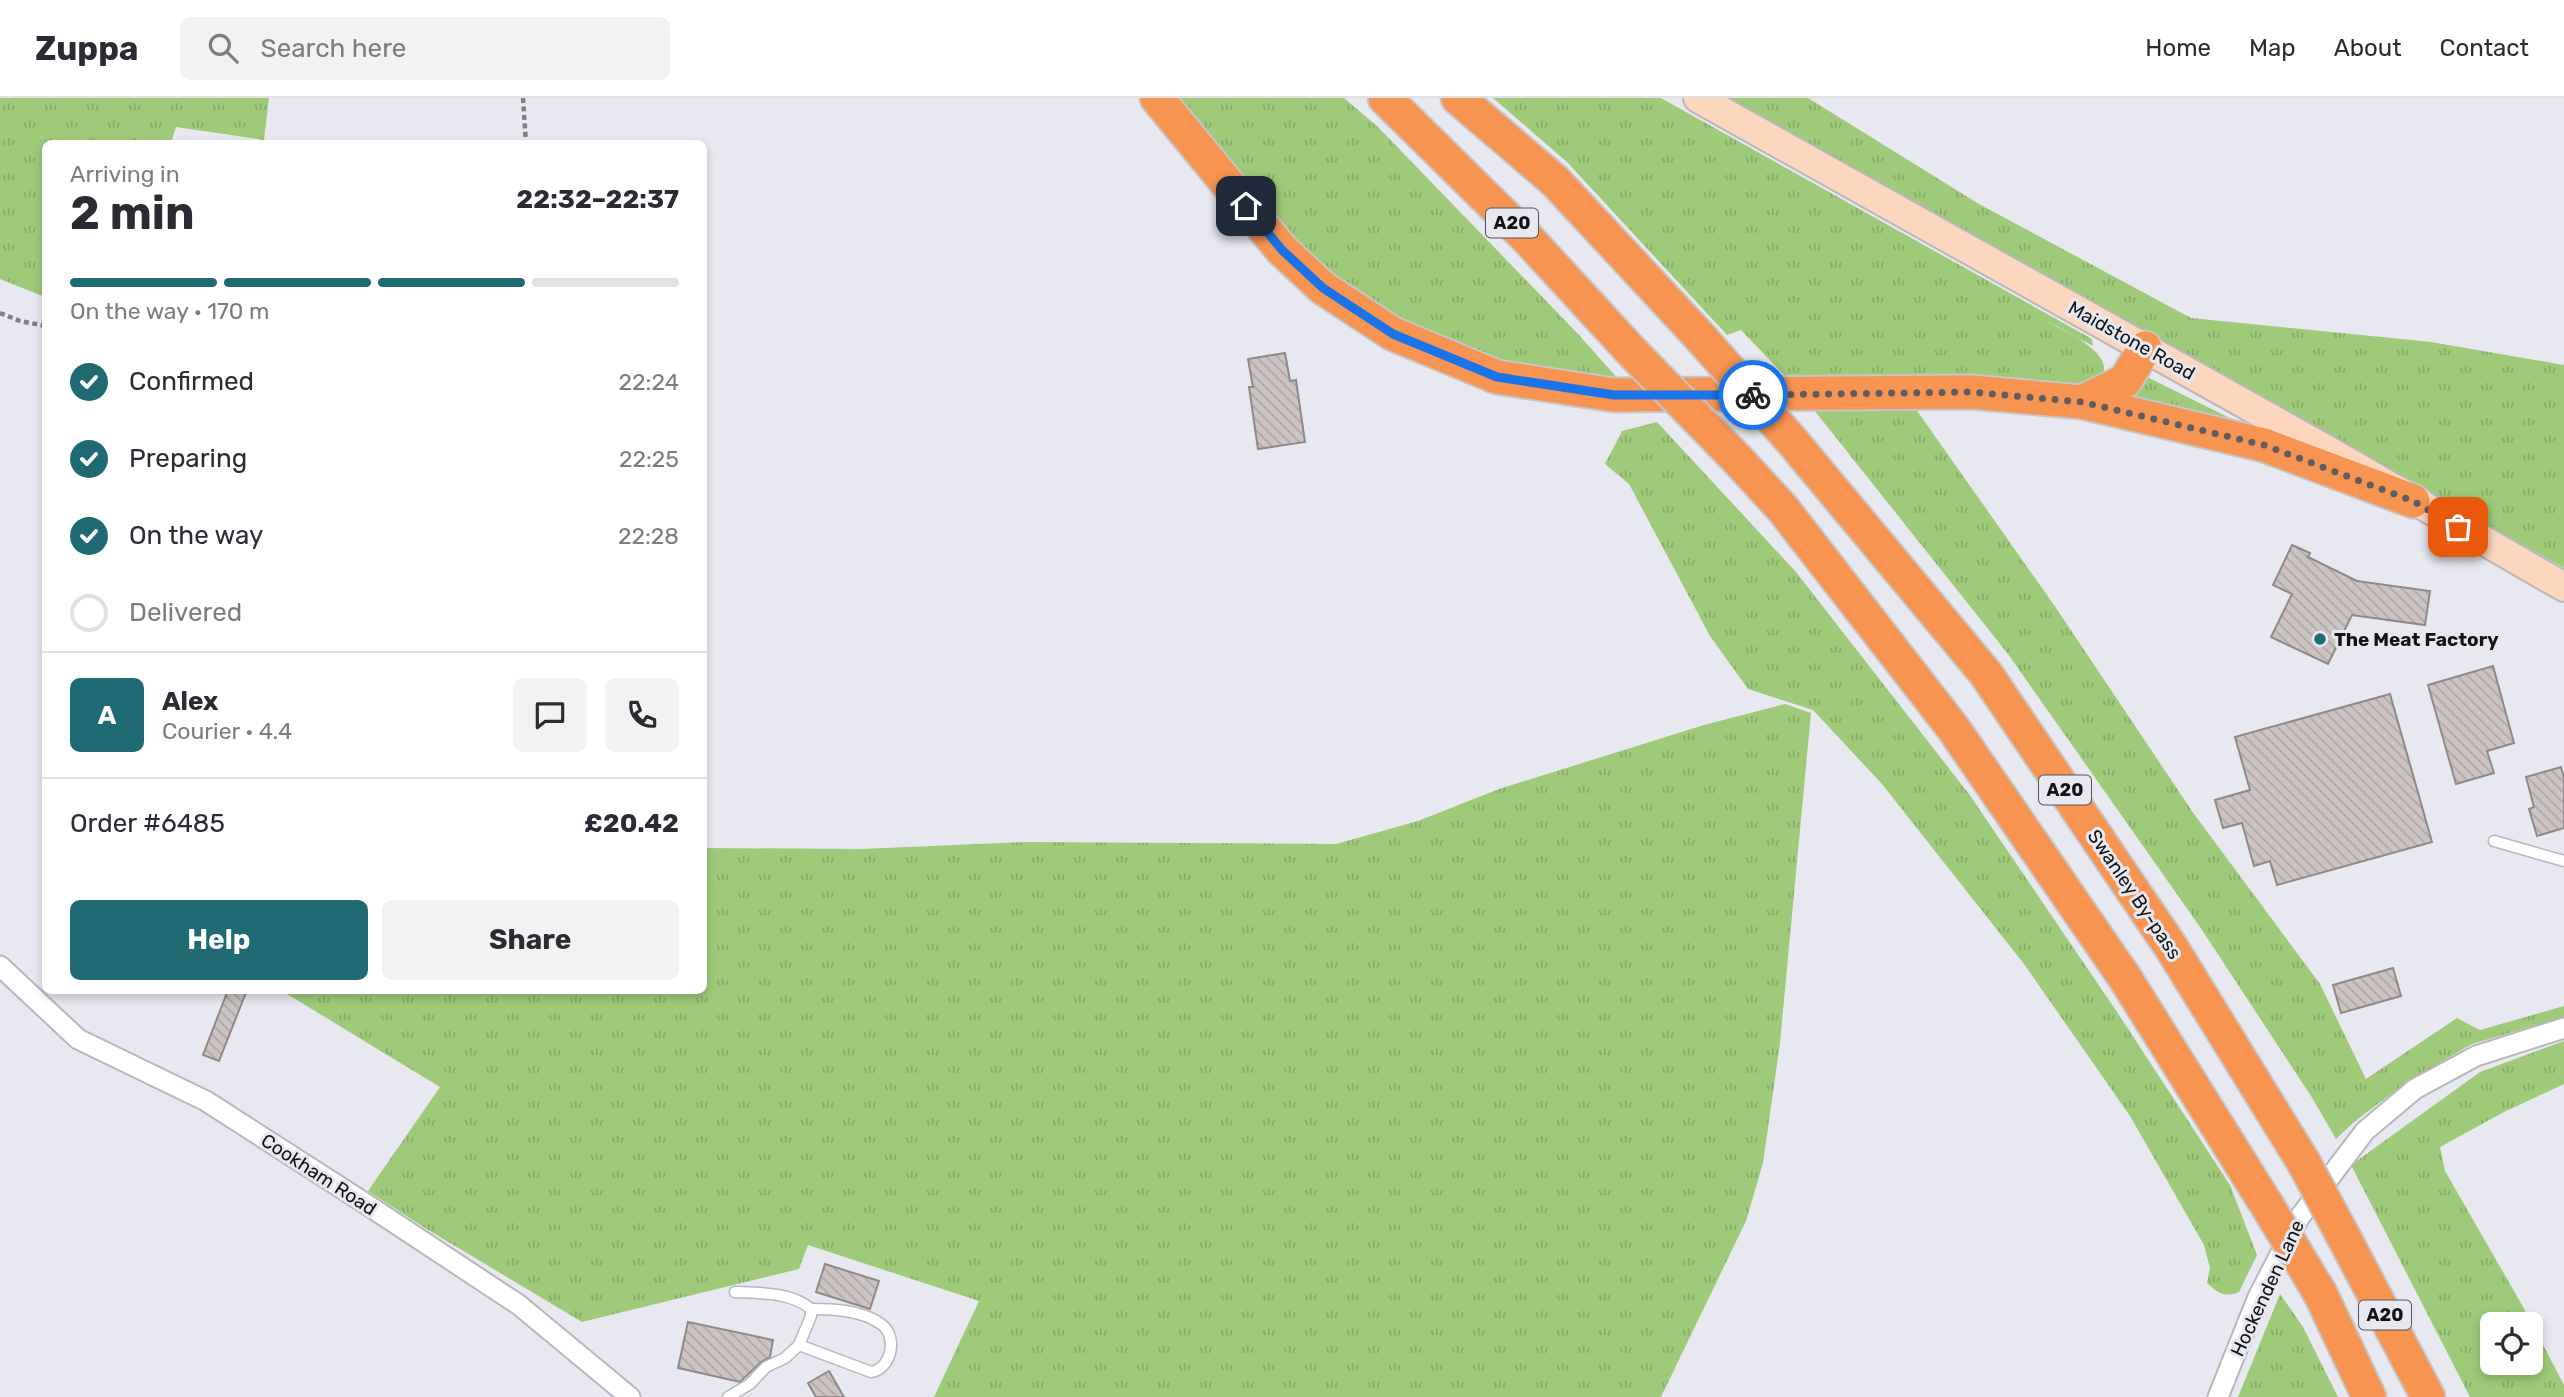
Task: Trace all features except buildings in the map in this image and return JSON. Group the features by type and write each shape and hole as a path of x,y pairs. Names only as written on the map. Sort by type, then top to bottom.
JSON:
{"highway":[{"path":"1157,98 1282,250 1323,288 1393,334 1497,377 1614,395 1971,392 2082,402 2264,445 2413,501"},
{"name":"A20","path":"1385,98 1529,240 1783,509 1953,728 2125,978 2268,1207 2319,1293 2370,1397"},
{"name":"Swanley By-pass","path":"1458,98 1555,181 1701,338 1792,441 1986,674 2171,947 2304,1163 2428,1397"},
{"path":"2082,402 2125,381 2145,348"}],"main road":[{"name":"Maidstone Road","path":"1698,98 2564,587"}],"street":[{"name":"Cookham Road","path":"0,966 78,1039 206,1101 372,1208 519,1305 630,1397"},
{"name":"Hockenden Lane","path":"2218,1397 2258,1297 2299,1218 2365,1131 2415,1089 2476,1056 2564,1028"}],"lane":[{"path":"2494,841 2564,861"},
{"path":"736,1292 765,1293 797,1300 811,1309 851,1312 881,1324 888,1331 890,1353 884,1366 871,1372 799,1345"},
{"path":"728,1397 750,1384 766,1367 785,1358 799,1345 811,1316 811,1309"}],"path":[{"path":"523,98 526,140"},
{"path":"0,313 42,325"}],"green space":[{"path":"0,98 269,98 264,140 176,127 172,140 42,140 42,296 0,279"},
{"path":"1177,98 1344,98 1378,127 1620,381 1491,358 1395,317 1310,258"},
{"path":"1493,98 1661,98 2092,339 2093,346 2072,335 2093,349 2101,359 2104,369 2099,379 2084,387 1789,380 1741,330 1727,335 1567,162"},
{"path":"1728,98 1808,98 1979,204 2191,318 2431,342 2564,365 2564,568"},
{"path":"2139,373 2254,430 2122,408"},
{"path":"1810,405 1913,405 2054,605 2194,814 2320,984 2366,1079 2457,1018 2480,1030 2564,1006 2564,1017 2472,1044 2407,1082 2336,1139 2311,1096 2200,927 2008,654"},
{"path":"1657,422 1796,572 1969,794 2119,1015 2230,1185 2257,1255 2239,1292 2222,1294 2207,1283 2210,1268 2204,1245 2130,1116 2024,964 1882,784 1813,710 1748,689 1710,636 1629,484 1605,464 1622,431"},
{"path":"1785,704 1811,713 1780,1043 1763,1163 1746,1221 1661,1397 934,1397 979,1301 808,1245 799,1269 582,1322 368,1191 440,1087 287,994 707,994 707,848 861,849 1026,842 1336,844 1418,821 1499,789 1704,725"},
{"path":"2564,1041 2564,1084 2504,1112 2440,1147 2445,1171 2526,1312 2480,1312 2480,1375 2543,1375 2543,1345 2564,1385 2564,1397 2470,1397 2351,1165 2480,1072"},
{"path":"2280,1294 2303,1327 2338,1397 2238,1397"}],"way so far":[{"path":"1753,395 1971,392 2082,402 2264,445 2413,501 2458,527"}],"place":[{"name":"The Meat Factory","path":"2320,639"}],"route":[{"path":"1246,206 1282,250 1323,288 1393,334 1497,377 1614,395 1753,395"}]}
